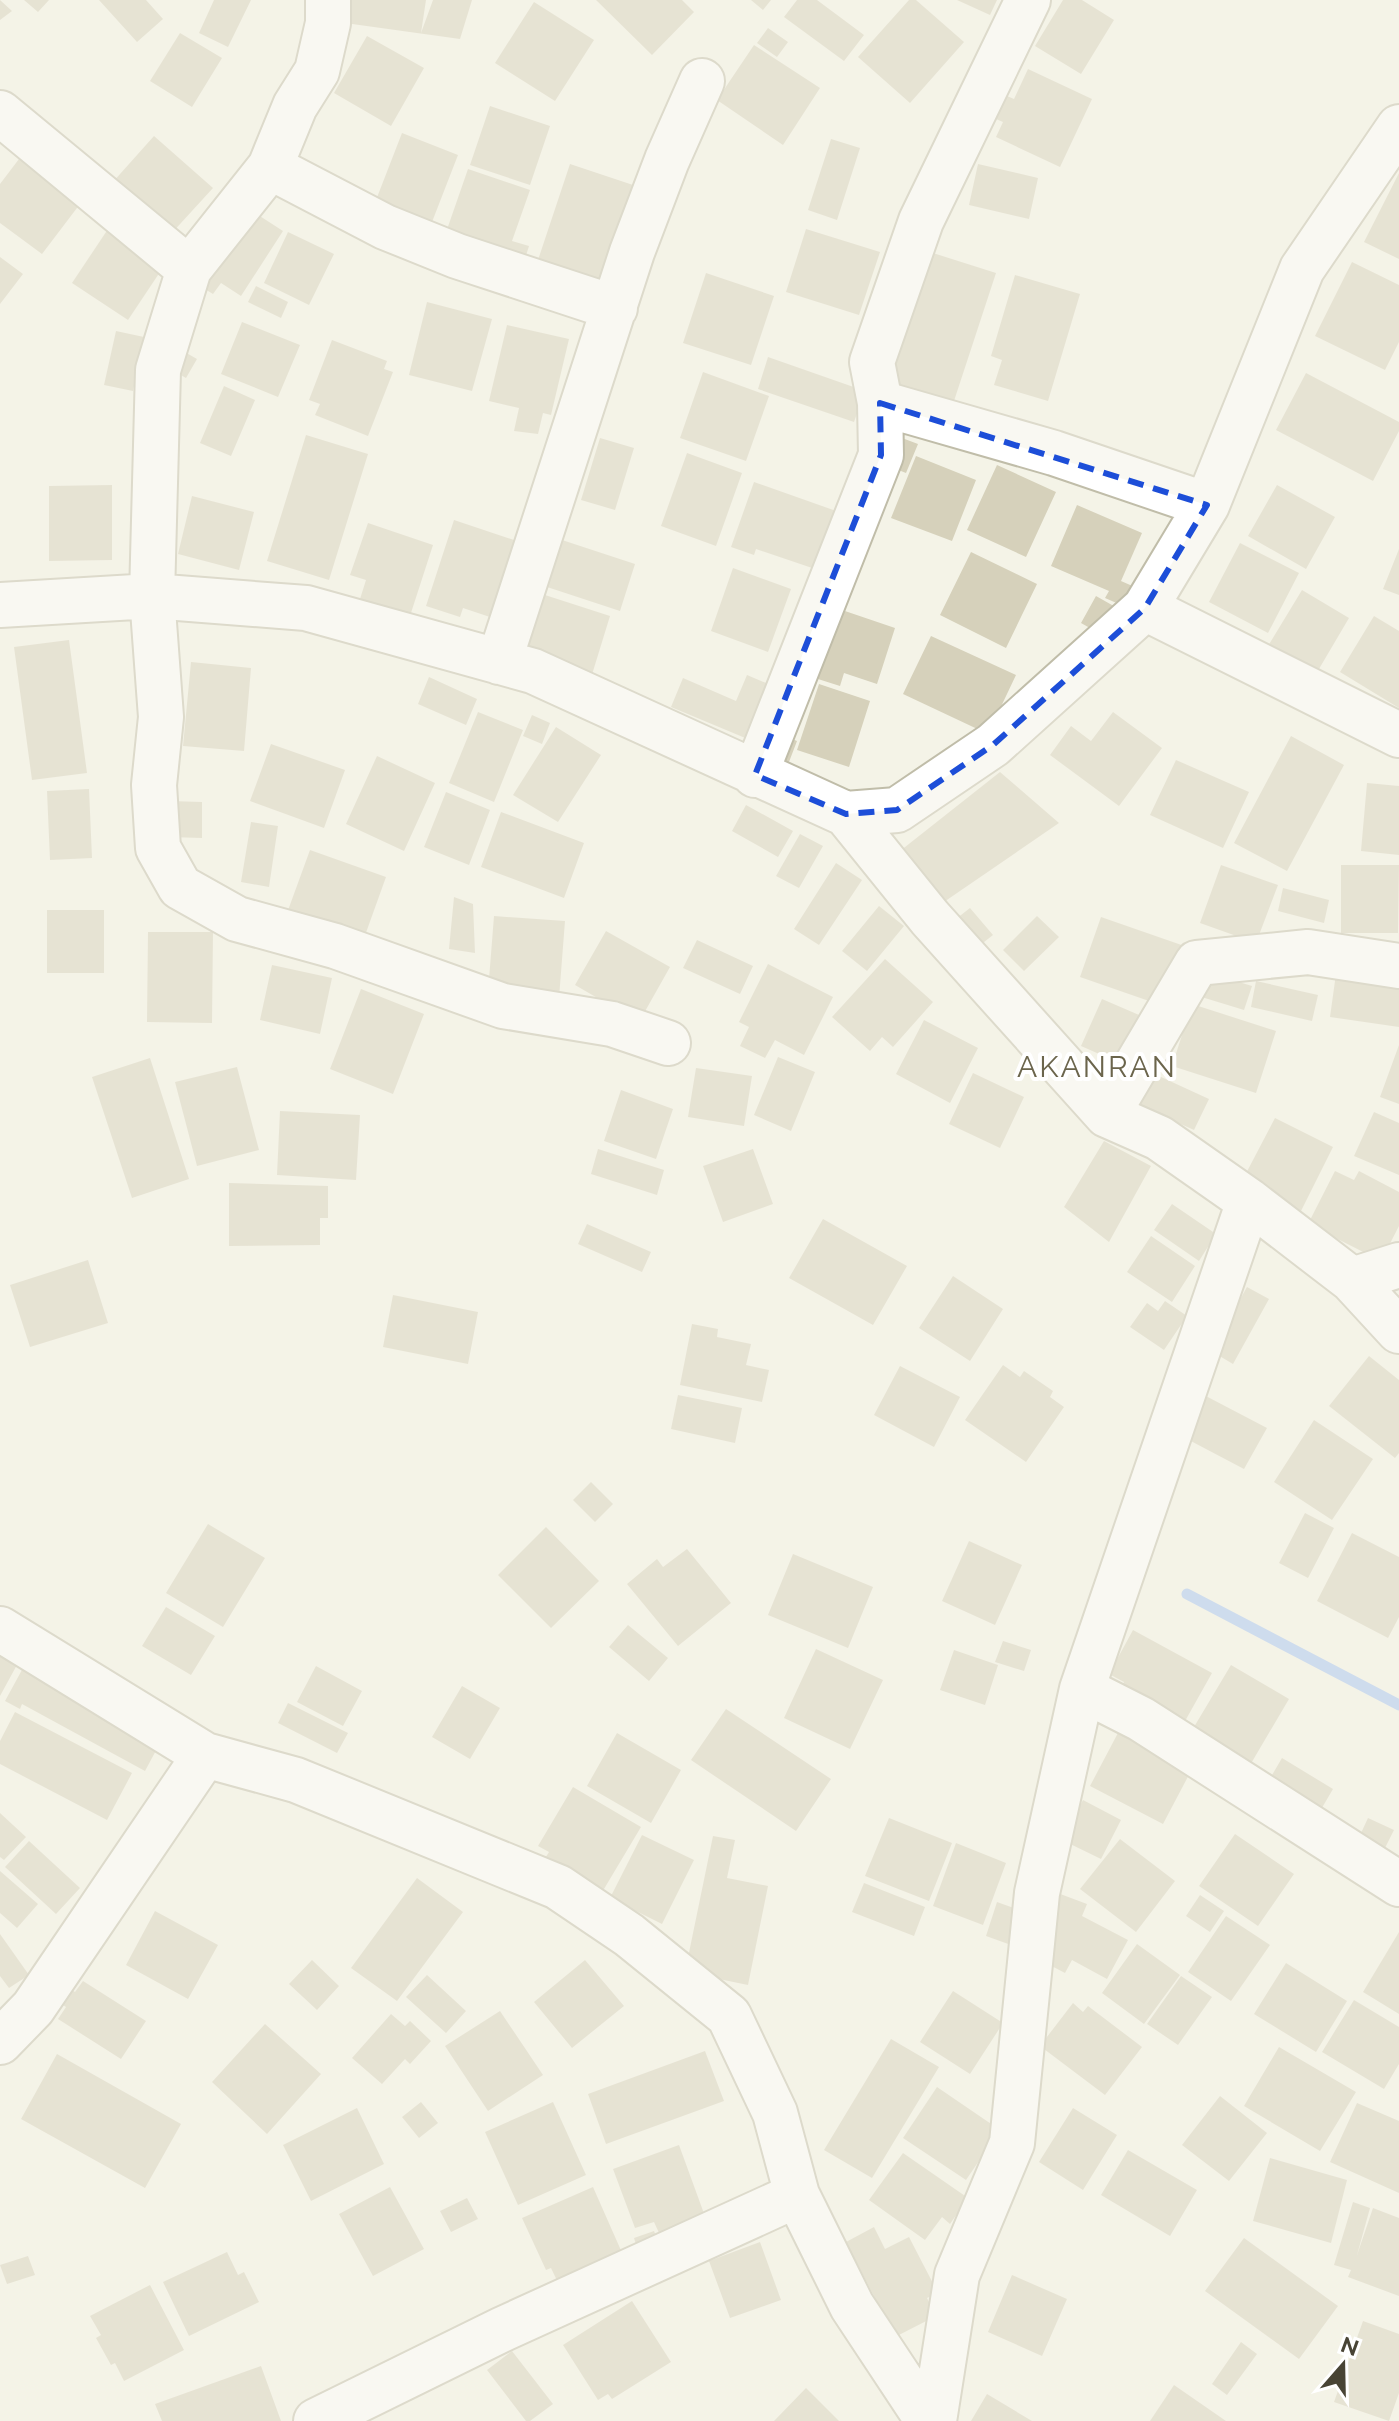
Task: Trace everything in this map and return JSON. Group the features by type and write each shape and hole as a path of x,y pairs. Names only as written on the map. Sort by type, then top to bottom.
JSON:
{"street":[{"path":"328,0 328,23 317,71 295,106 270,167 189,269 158,370 152,596 161,717 154,785 158,848 180,887 237,919 335,946 490,1002 612,1024 668,1043"},
{"path":"755,775 881,455 880,403 872,362 921,221 1028,0"},
{"path":"499,662 615,308 667,160 702,81"},
{"path":"0,113 189,269"},
{"path":"0,605 152,596 306,608 533,671 846,814 897,810 993,745 1145,608 1207,505 1302,269 1399,127"},
{"path":"270,167 385,227 457,256 615,308"},
{"path":"880,403 1054,453 1207,505"},
{"path":"1145,608 1399,735"},
{"path":"846,814 930,918 1107,1115 1159,1138 1249,1201 1352,1280 1399,1331"},
{"path":"1107,1115 1197,963 1308,952 1399,966"},
{"path":"931,2421 957,2275 1012,2143 1037,1893 1082,1689 1249,1201"},
{"path":"1352,1280 1399,1265"},
{"path":"0,1629 205,1755 296,1780 558,1887 629,1935 729,2016 775,2113 797,2195 852,2306 931,2421"},
{"path":"1082,1689 1141,1719 1399,1884"},
{"path":"0,2042 33,2008 205,1755"},
{"path":"316,2421 503,2329 797,2195"}],"highlighted area":[{"path":"880,403 1207,505 1145,608 993,745 897,810 846,814 755,775 881,455"}],"building":[{"path":"0,0 12,11 0,20"},
{"path":"24,0 49,0 38,12"},
{"path":"99,0 146,0 163,19 137,42"},
{"path":"214,0 251,0 228,47 199,33"},
{"path":"348,0 426,0 421,33 433,0 472,0 460,39 345,23"},
{"path":"596,0 682,0 694,12 652,55"},
{"path":"751,0 771,0 763,10"},
{"path":"797,0 817,0 864,35 844,61 784,17"},
{"path":"909,0 916,0 964,42 910,103 858,57"},
{"path":"957,0 997,0 990,15"},
{"path":"1063,0 1082,0 1114,20 1081,74 1035,46"},
{"path":"534,2 594,40 555,101 495,63"},
{"path":"768,28 788,42 777,57 757,43"},
{"path":"180,33 222,58 192,107 150,81"},
{"path":"367,36 424,68 391,126 334,93"},
{"path":"754,45 820,88 783,145 717,100"},
{"path":"1028,69 1092,99 1060,167 996,137 1003,122 996,119 1007,96 1014,99"},
{"path":"490,106 550,126 530,185 470,165"},
{"path":"402,133 458,155 432,222 376,200"},
{"path":"154,136 213,188 170,235 112,183"},
{"path":"831,139 860,148 837,220 808,210"},
{"path":"19,159 80,204 42,254 0,223 0,184"},
{"path":"570,164 633,185 597,292 534,272"},
{"path":"978,164 1038,178 1029,219 969,205"},
{"path":"468,169 530,190 512,241 529,246 522,268 443,241"},
{"path":"1399,173 1399,259 1364,242"},
{"path":"249,209 283,231 241,296 221,283 213,294 195,283"},
{"path":"108,229 164,266 128,320 72,283"},
{"path":"806,229 880,252 859,315 786,292"},
{"path":"288,232 334,254 309,305 264,283"},
{"path":"933,253 996,273 953,404 890,383"},
{"path":"0,257 23,274 0,304"},
{"path":"1352,262 1399,285 1399,342 1385,370 1315,336"},
{"path":"706,273 774,296 751,365 683,343"},
{"path":"1015,275 1080,294 1048,401 994,385 1002,360 991,356"},
{"path":"256,286 288,302 281,318 248,302"},
{"path":"427,302 492,319 472,391 409,375"},
{"path":"242,322 300,345 278,397 221,374"},
{"path":"507,325 569,339 551,415 543,413 538,434 514,431 519,408 489,401"},
{"path":"116,331 144,337 133,391 104,385"},
{"path":"332,340 387,361 384,369 393,372 368,436 315,415 320,404 309,400"},
{"path":"176,347 197,359 186,378 165,366"},
{"path":"768,357 865,391 854,422 758,389"},
{"path":"703,372 769,396 746,461 680,438"},
{"path":"1306,373 1399,422 1399,431 1373,481 1276,430"},
{"path":"224,386 255,400 231,456 200,443"},
{"path":"306,435 368,454 329,580 267,561"},
{"path":"600,438 634,448 615,510 581,500"},
{"path":"902,438 918,444 906,473 891,467"},
{"path":"687,453 742,473 716,546 661,526"},
{"path":"916,456 976,480 952,541 891,518"},
{"path":"997,465 1056,492 1026,557 967,530"},
{"path":"754,482 839,512 818,570 756,549 754,555 731,547"},
{"path":"112,485 112,560 49,561 49,486"},
{"path":"1277,485 1335,517 1306,569 1248,536"},
{"path":"192,496 254,512 239,570 178,554"},
{"path":"1077,505 1142,533 1121,581 1137,588 1128,608 1105,598 1109,591 1051,566"},
{"path":"454,520 517,541 493,618 463,608 460,617 426,606"},
{"path":"368,523 433,545 410,616 360,599 366,580 350,575"},
{"path":"559,539 635,564 620,611 544,586"},
{"path":"1240,543 1299,573 1268,633 1209,602"},
{"path":"1399,549 1399,595 1383,589"},
{"path":"971,552 1037,584 1006,648 940,615"},
{"path":"733,568 791,589 768,652 711,631"},
{"path":"1302,590 1349,618 1316,674 1268,646"},
{"path":"545,595 610,616 590,681 524,660"},
{"path":"1096,596 1119,609 1104,636 1081,623"},
{"path":"842,610 895,628 877,684 844,673 840,686 818,679"},
{"path":"1374,616 1399,631 1399,708 1340,672"},
{"path":"931,636 1016,675 988,734 903,694"},
{"path":"69,640 87,773 32,780 14,647"},
{"path":"191,662 251,668 244,751 183,746"},
{"path":"747,675 773,686 750,740 671,707 683,678 736,701"},
{"path":"429,677 477,699 466,725 418,704"},
{"path":"819,684 870,701 849,767 797,750"},
{"path":"478,712 523,730 494,802 449,783"},
{"path":"1113,712 1162,748 1119,806 1050,755 1071,726 1091,741"},
{"path":"532,715 550,723 542,744 523,736"},
{"path":"556,727 601,755 558,822 513,795"},
{"path":"782,735 797,741 784,775"},
{"path":"1291,736 1344,765 1287,871 1234,843"},
{"path":"271,744 345,770 324,828 250,801"},
{"path":"377,756 435,783 404,851 346,824"},
{"path":"1176,760 1249,792 1223,848 1150,815"},
{"path":"1000,772 1059,823 941,904 900,851"},
{"path":"1367,783 1399,786 1399,855 1361,851"},
{"path":"89,789 92,858 50,860 47,791"},
{"path":"446,792 490,810 469,865 424,847"},
{"path":"170,801 202,802 202,838 169,837"},
{"path":"746,805 793,831 778,857 732,831"},
{"path":"501,812 584,843 564,898 481,867"},
{"path":"251,822 278,826 269,887 241,882"},
{"path":"800,834 823,846 799,888 776,876"},
{"path":"310,850 386,877 363,941 287,913"},
{"path":"836,863 862,880 819,945 794,929"},
{"path":"1221,865 1278,885 1256,943 1200,923"},
{"path":"1341,865 1399,865 1398,933 1341,933"},
{"path":"1283,888 1329,900 1324,923 1278,911"},
{"path":"454,897 473,904 475,953 449,949"},
{"path":"879,906 904,926 867,971 842,951"},
{"path":"970,908 993,935 974,950 952,922"},
{"path":"47,910 104,910 104,973 47,973"},
{"path":"494,916 565,921 559,998 488,992"},
{"path":"1037,916 1059,937 1024,971 1003,950"},
{"path":"1101,917 1193,949 1172,1009 1080,977"},
{"path":"606,931 670,967 639,1022 575,985"},
{"path":"148,932 213,932 212,1023 147,1022"},
{"path":"697,940 753,966 740,994 683,968"},
{"path":"1339,952 1399,960 1399,1027 1330,1017"},
{"path":"885,959 933,1002 893,1047 882,1037 870,1051 832,1017"},
{"path":"768,964 833,997 804,1055 775,1040 765,1058 740,1046 749,1027 739,1022"},
{"path":"272,965 332,978 320,1034 260,1020"},
{"path":"1203,971 1252,986 1244,1010 1195,995"},
{"path":"1256,981 1318,995 1312,1021 1251,1007"},
{"path":"361,989 424,1014 393,1094 330,1069"},
{"path":"1102,999 1153,1021 1131,1068 1081,1046"},
{"path":"1192,1004 1276,1031 1256,1093 1172,1066"},
{"path":"924,1020 978,1048 950,1103 896,1074"},
{"path":"1399,1045 1399,1104 1380,1097"},
{"path":"778,1057 815,1072 791,1131 754,1115"},
{"path":"150,1058 189,1179 132,1198 92,1077"},
{"path":"237,1067 259,1150 197,1166 175,1082"},
{"path":"696,1068 752,1076 744,1126 688,1117"},
{"path":"1148,1071 1209,1099 1194,1130 1134,1103"},
{"path":"973,1073 1024,1097 1000,1148 949,1124"},
{"path":"621,1090 673,1109 656,1159 604,1141"},
{"path":"280,1111 360,1115 356,1180 277,1175"},
{"path":"1374,1112 1399,1123 1399,1175 1354,1156"},
{"path":"1275,1118 1333,1147 1301,1211 1242,1181"},
{"path":"1104,1141 1151,1166 1109,1242 1064,1207"},
{"path":"598,1149 664,1170 657,1195 591,1174"},
{"path":"753,1149 773,1204 723,1222 703,1166"},
{"path":"1335,1171 1354,1180 1359,1171 1399,1192 1399,1226 1381,1261 1308,1224"},
{"path":"229,1183 328,1186 328,1218 320,1218 320,1245 229,1246"},
{"path":"1172,1204 1216,1234 1199,1261 1154,1230"},
{"path":"823,1219 907,1266 873,1325 789,1278"},
{"path":"587,1224 651,1252 642,1272 578,1244"},
{"path":"1151,1236 1195,1266 1172,1302 1127,1272"},
{"path":"88,1260 108,1323 30,1347 10,1285"},
{"path":"953,1276 1003,1309 970,1361 919,1328"},
{"path":"1247,1287 1269,1299 1233,1364 1211,1351"},
{"path":"393,1295 478,1312 468,1364 383,1347"},
{"path":"1165,1301 1187,1316 1164,1350 1130,1327 1147,1303 1158,1311"},
{"path":"692,1324 718,1329 717,1337 751,1344 746,1365 769,1370 762,1402 680,1385"},
{"path":"1369,1356 1399,1380 1399,1453 1395,1458 1329,1406"},
{"path":"1003,1365 1020,1377 1024,1371 1053,1391 1050,1397 1064,1407 1026,1462 965,1420"},
{"path":"900,1366 960,1397 934,1447 874,1415"},
{"path":"1202,1394 1267,1428 1244,1469 1187,1439 1201,1414 1193,1410"},
{"path":"678,1395 742,1408 735,1443 671,1429"},
{"path":"1314,1420 1373,1459 1332,1520 1274,1482"},
{"path":"591,1482 613,1504 595,1522 573,1500"},
{"path":"1305,1513 1334,1528 1308,1578 1279,1563"},
{"path":"208,1524 265,1558 223,1627 166,1593"},
{"path":"546,1527 599,1581 551,1628 498,1575"},
{"path":"1352,1533 1399,1557 1399,1617 1388,1638 1317,1601"},
{"path":"969,1541 1022,1565 995,1625 942,1601"},
{"path":"687,1549 731,1603 678,1646 627,1584 657,1559 663,1567"},
{"path":"793,1554 873,1587 848,1648 768,1615"},
{"path":"166,1607 215,1636 191,1675 142,1646"},
{"path":"628,1625 668,1658 649,1681 609,1647"},
{"path":"1133,1630 1212,1673 1180,1730 1116,1696 1124,1682 1109,1674"},
{"path":"1003,1641 1031,1650 1024,1671 995,1662"},
{"path":"816,1649 883,1680 850,1749 784,1718"},
{"path":"954,1650 998,1665 985,1705 940,1690"},
{"path":"0,1653 18,1663 0,1696"},
{"path":"1231,1665 1289,1699 1246,1772 1188,1737"},
{"path":"316,1666 362,1691 343,1726 297,1702"},
{"path":"23,1668 160,1743 145,1771 22,1704 20,1709 5,1701"},
{"path":"462,1686 500,1708 470,1759 432,1737"},
{"path":"288,1703 348,1733 337,1753 278,1723"},
{"path":"726,1709 831,1779 796,1831 691,1760"},
{"path":"15,1712 132,1773 107,1820 0,1764 0,1741"},
{"path":"1119,1731 1192,1769 1163,1824 1090,1786"},
{"path":"617,1733 681,1770 651,1823 587,1786"},
{"path":"1282,1758 1333,1789 1316,1818 1265,1787"},
{"path":"573,1787 641,1827 601,1894 544,1860 549,1852 538,1846"},
{"path":"1083,1800 1121,1820 1101,1859 1062,1840"},
{"path":"0,1813 26,1837 4,1860 0,1857"},
{"path":"889,1818 952,1843 929,1901 865,1876"},
{"path":"1368,1818 1394,1830 1380,1858 1355,1846"},
{"path":"1235,1834 1294,1874 1258,1926 1199,1886"},
{"path":"642,1835 694,1860 662,1924 610,1898"},
{"path":"713,1836 735,1840 727,1878 768,1886 748,1985 685,1972"},
{"path":"1120,1839 1175,1881 1136,1932 1080,1889"},
{"path":"29,1841 80,1888 56,1914 5,1867"},
{"path":"956,1843 1006,1863 983,1925 933,1906"},
{"path":"0,1871 38,1904 17,1928 0,1913"},
{"path":"417,1878 463,1912 397,2001 351,1968"},
{"path":"864,1883 925,1907 914,1936 852,1912"},
{"path":"1055,1892 1087,1904 1082,1916 1128,1940 1107,1979 1072,1960 1065,1973 1042,1961"},
{"path":"1200,1895 1224,1911 1210,1932 1186,1916"},
{"path":"997,1902 1022,1911 1011,1945 986,1936"},
{"path":"155,1911 218,1945 188,1999 126,1965"},
{"path":"1226,1916 1270,1945 1231,2001 1188,1972"},
{"path":"1399,1932 1399,2014 1363,1992"},
{"path":"0,1934 29,1975 9,1988 0,1976"},
{"path":"1137,1944 1180,1975 1144,2024 1102,1993"},
{"path":"312,1960 339,1986 317,2010 289,1984"},
{"path":"585,1960 624,2006 572,2048 534,2002"},
{"path":"1286,1963 1347,2001 1316,2052 1254,2014"},
{"path":"427,1975 466,2011 446,2033 406,1997"},
{"path":"1181,1976 1212,1997 1178,2045 1147,2024"},
{"path":"83,1981 146,2021 121,2059 58,2019 66,2007 57,2001 66,1986 75,1992"},
{"path":"953,1991 1003,2023 970,2074 920,2042"},
{"path":"1354,2000 1399,2027 1399,2064 1384,2089 1322,2052"},
{"path":"1073,2003 1083,2012 1088,2006 1142,2047 1105,2095 1040,2046"},
{"path":"500,2011 543,2075 488,2111 445,2046"},
{"path":"391,2014 405,2026 410,2021 431,2041 410,2064 405,2059 382,2084 352,2058"},
{"path":"265,2024 321,2074 267,2134 212,2082"},
{"path":"891,2039 939,2067 872,2178 824,2150"},
{"path":"1279,2047 1356,2092 1320,2151 1244,2106"},
{"path":"705,2051 724,2101 606,2144 588,2094"},
{"path":"57,2054 181,2124 145,2188 21,2119"},
{"path":"937,2087 1000,2130 966,2180 903,2138"},
{"path":"1220,2096 1267,2133 1229,2181 1182,2145"},
{"path":"421,2102 438,2123 419,2138 402,2117"},
{"path":"553,2102 586,2175 518,2205 485,2132"},
{"path":"1357,2103 1399,2121 1399,2193 1330,2162"},
{"path":"357,2108 384,2164 311,2201 283,2145"},
{"path":"1073,2108 1117,2135 1083,2190 1039,2162"},
{"path":"679,2145 706,2219 660,2235 654,2222 635,2228 613,2169"},
{"path":"1128,2150 1197,2190 1170,2236 1101,2195"},
{"path":"903,2153 968,2198 950,2224 942,2217 925,2240 869,2200"},
{"path":"1270,2158 1347,2180 1331,2243 1253,2221"},
{"path":"390,2187 424,2249 373,2276 339,2214"},
{"path":"593,2187 627,2264 563,2293 551,2268 546,2270 522,2218"},
{"path":"467,2198 478,2219 451,2232 440,2211"},
{"path":"1353,2202 1370,2208 1357,2255 1373,2208 1399,2218 1399,2296 1348,2277 1351,2270 1334,2265"},
{"path":"874,2227 885,2249 909,2237 938,2293 927,2298 936,2316 895,2337 846,2242"},
{"path":"654,2231 662,2252 641,2260 634,2238"},
{"path":"1244,2238 1338,2306 1299,2359 1205,2291"},
{"path":"760,2242 781,2300 730,2318 709,2261"},
{"path":"227,2252 238,2275 244,2272 259,2302 189,2336 163,2282"},
{"path":"28,2256 35,2275 7,2284 0,2265"},
{"path":"1012,2275 1067,2299 1042,2356 988,2332"},
{"path":"150,2285 184,2350 124,2381 96,2338 101,2335 90,2316"},
{"path":"632,2301 671,2362 612,2399 608,2394 598,2400 563,2345"},
{"path":"1363,2321 1399,2334 1399,2393 1389,2421 1334,2402"},
{"path":"1241,2342 1257,2354 1227,2395 1212,2384"},
{"path":"512,2351 553,2404 530,2421 526,2421 487,2370"},
{"path":"261,2366 281,2421 162,2421 155,2404"},
{"path":"1174,2385 1226,2421 1150,2421"},
{"path":"806,2388 839,2421 774,2421"},
{"path":"987,2394 1032,2421 971,2421"}],"waterway":[{"path":"1187,1594 1399,1705"}],"district":[{"name":"AKANRAN","path":"1097,1066"}]}
